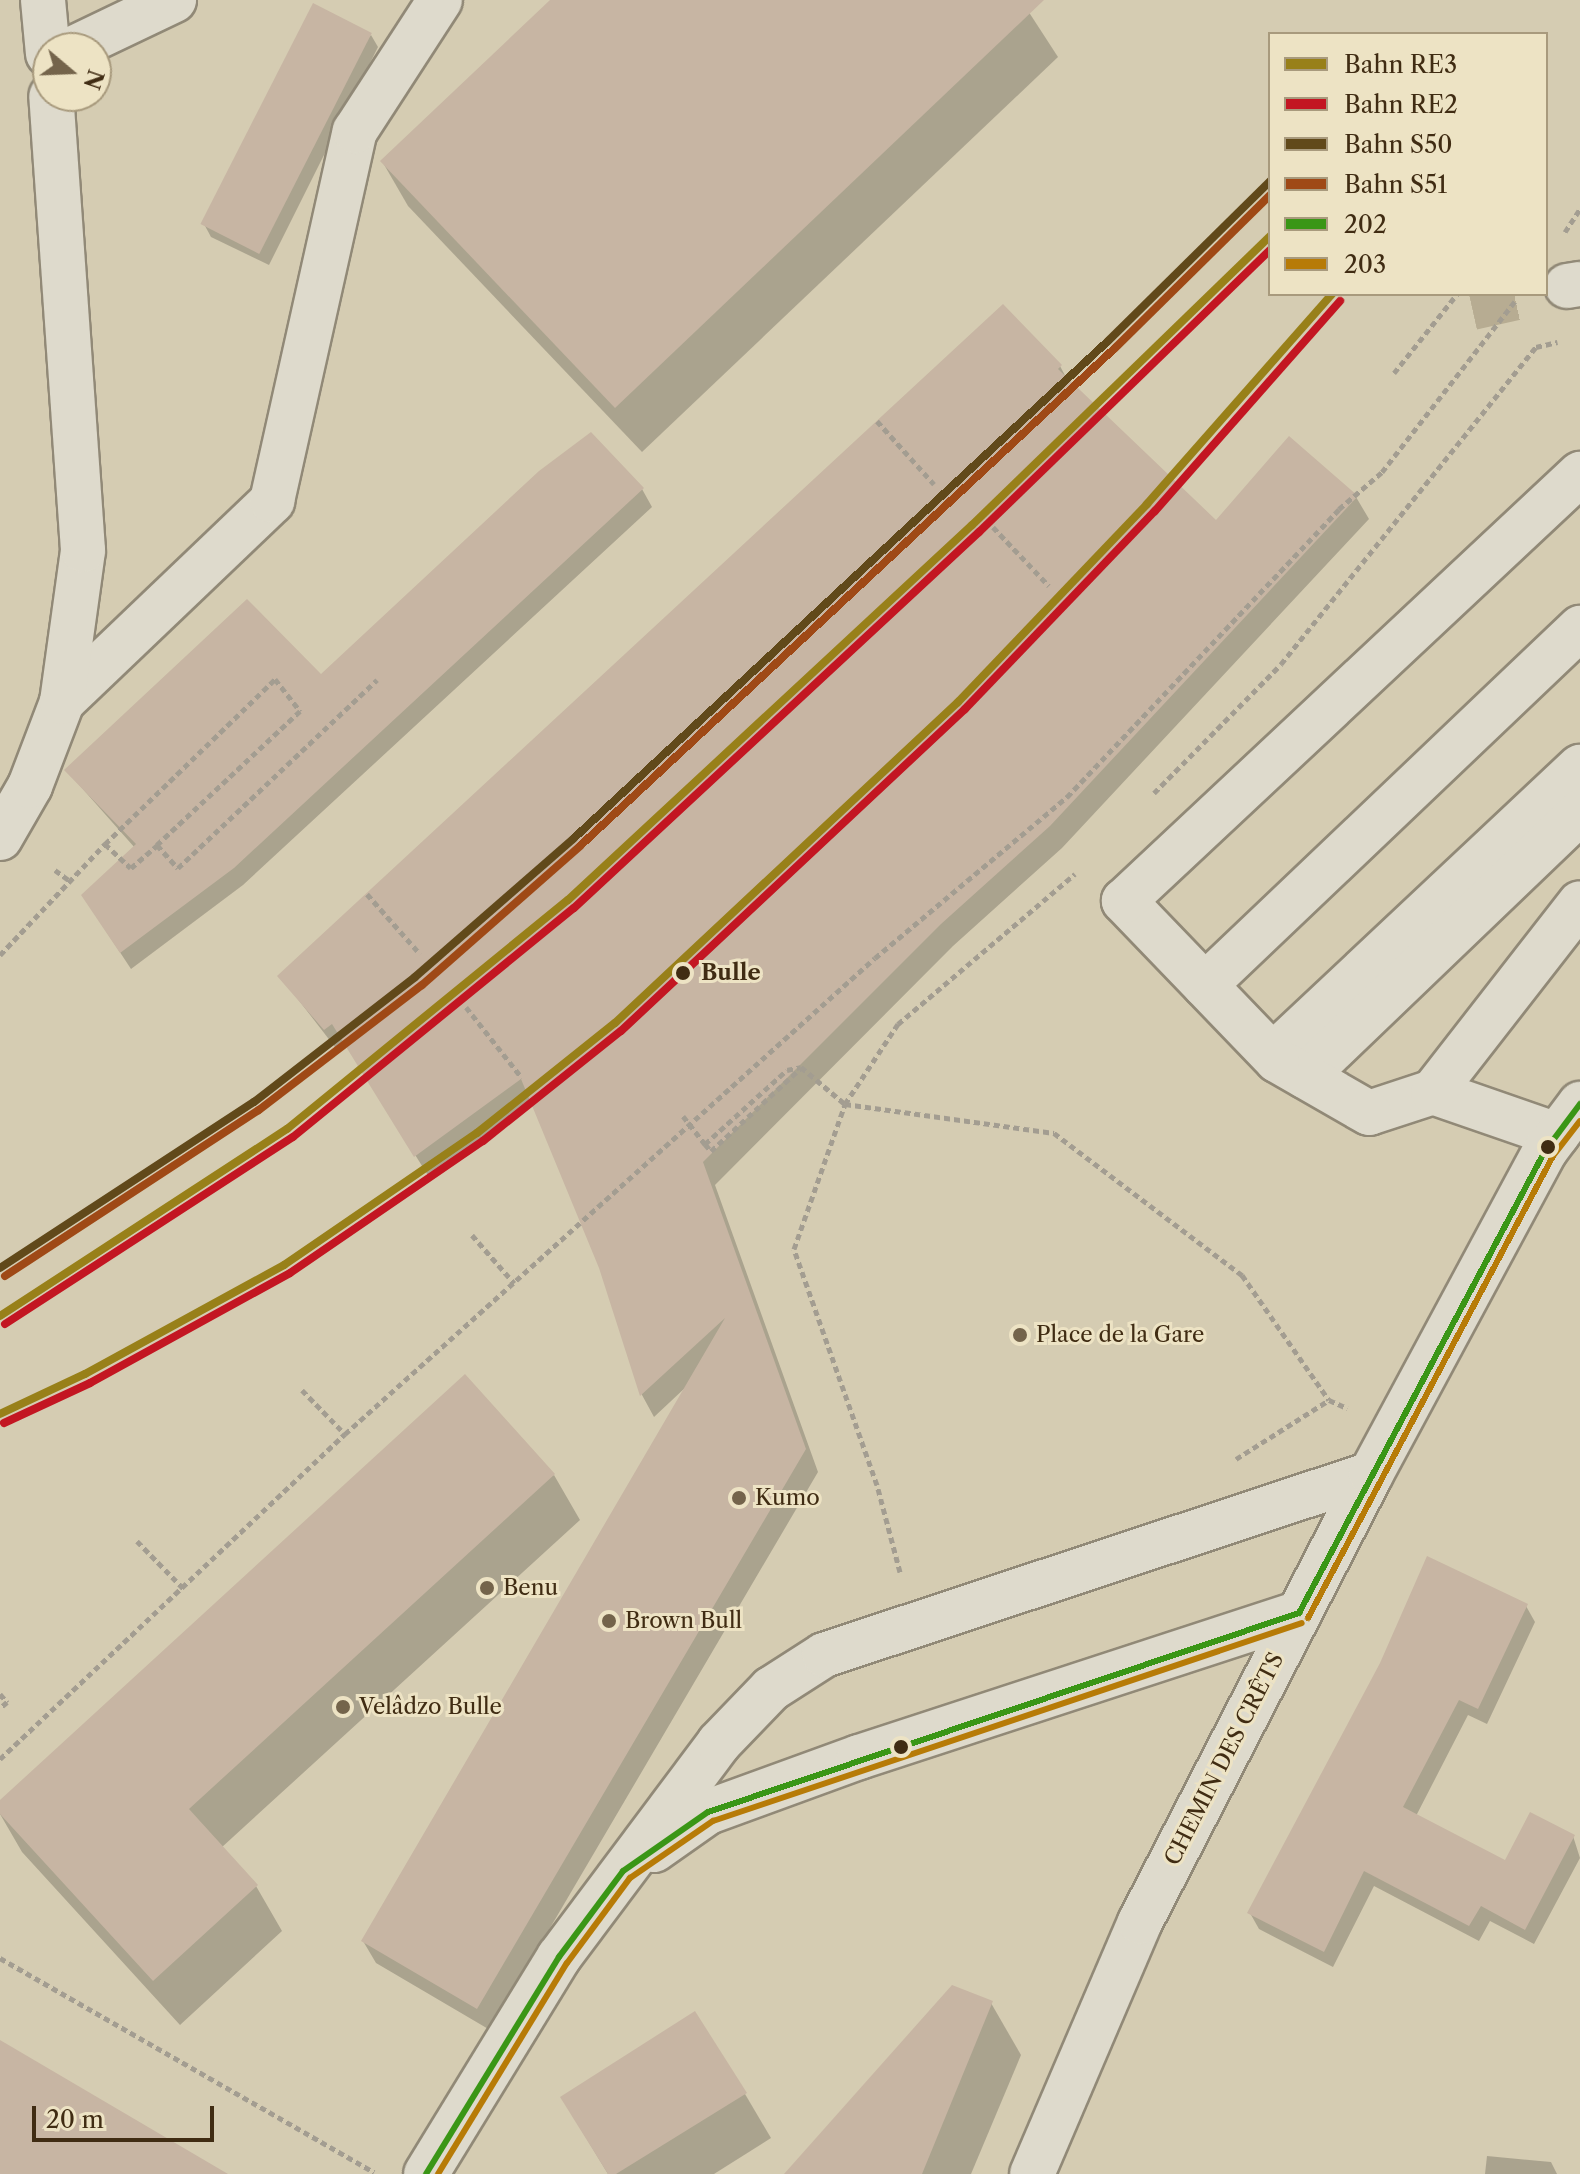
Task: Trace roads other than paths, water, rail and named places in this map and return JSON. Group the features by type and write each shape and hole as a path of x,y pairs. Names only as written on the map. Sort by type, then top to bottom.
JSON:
{"street":[{"path":"43,0 46,32"},
{"path":"107,32 174,0"},
{"path":"62,702 272,501 355,131 440,0"},
{"path":"0,838 30,786 62,702 83,550 52,112"},
{"path":"1569,1120 1433,1092 1369,1113 1289,1066 1124,901 1580,474"},
{"path":"1205,985 1580,628"},
{"path":"1289,1066 1580,767"},
{"path":"1289,1066 1580,812"},
{"path":"1433,1092 1580,903"},
{"name":"CHEMIN DES CRÊTS","path":"1032,2174 1140,1922 1371,1474 1569,1120"},
{"path":"426,2174 559,1957 719,1743 771,1689 824,1655 1371,1474"},
{"path":"623,1871 708,1812 873,1752 1299,1613"}],"tunnel":[{"path":"1472,308 1525,296"}],"rail line":[{"name":"S50","path":"0,1268 254,1102 415,977 573,839 1108,341 1268,183"},
{"name":"S51","path":"5,1276 259,1110 422,985 580,846 1115,348 1268,197"},
{"name":"RE3","path":"0,1316 287,1129 568,900 972,525 1268,238"},
{"name":"RE2","path":"5,1324 293,1137 574,908 979,532 1268,252"},
{"name":"RE3","path":"0,1414 85,1374 284,1265 477,1133 615,1023 958,702 1147,504 1330,296"},
{"name":"RE2","path":"4,1423 90,1383 290,1273 483,1141 621,1031 965,709 1155,511 1340,301"}],"place":[{"name":"Bulle","path":"683,973"},
{"name":"Place de la Gare","path":"1020,1335"},
{"name":"Kumo","path":"739,1498"},
{"name":"Benu","path":"487,1588"},
{"name":"Brown Bull","path":"609,1621"},
{"name":"Velâdzo Bulle","path":"343,1707"}]}
